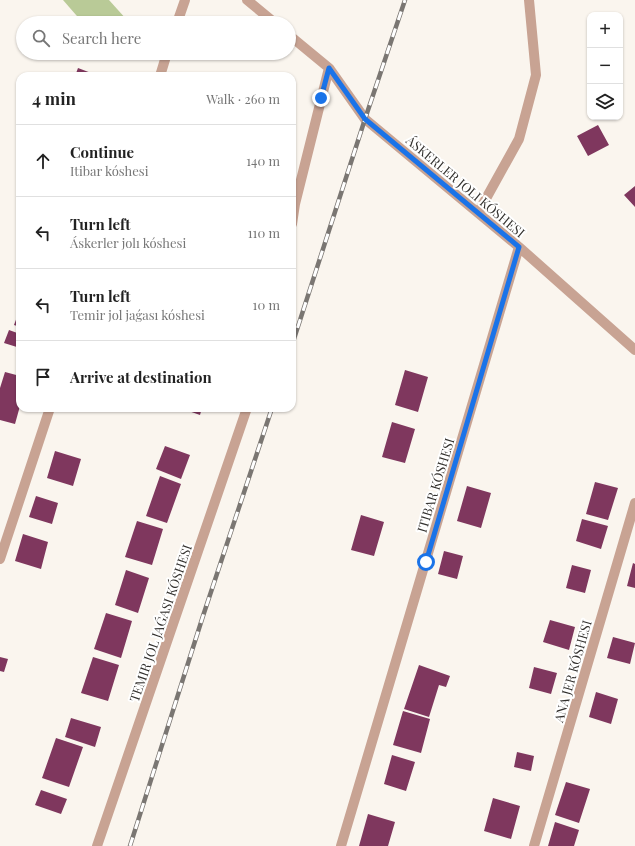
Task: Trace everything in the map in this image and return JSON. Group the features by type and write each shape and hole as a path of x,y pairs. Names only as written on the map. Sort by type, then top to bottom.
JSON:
{"street":[{"path":"179,16 185,0"},
{"path":"247,0 266,16"},
{"path":"478,213 519,139 536,75 530,0"},
{"path":"296,41 329,68 365,119 519,247 635,350"},
{"path":"161,72 165,60"},
{"path":"296,200 329,68"},
{"name":"ITIBAR KÓSHESI","path":"341,846 519,247"},
{"path":"0,559 49,412"},
{"path":"97,846 246,412"},
{"name":"ANA JER KÓSHESI","path":"534,846 635,503"}],"green space":[{"path":"63,0 109,0 123,16 77,16"}],"building":[{"path":"78,68 88,72 76,72"},
{"path":"598,125 609,145 588,156 577,136"},
{"path":"635,186 635,207 624,195"},
{"path":"9,330 16,333 16,347 4,343"},
{"path":"405,370 428,377 418,412 395,405"},
{"path":"5,372 16,375 16,412 18,412 15,424 0,420 0,388"},
{"path":"191,412 201,412 200,415"},
{"path":"392,422 415,429 405,463 382,457"},
{"path":"165,446 190,455 181,479 156,469"},
{"path":"55,451 81,459 73,486 47,478"},
{"path":"160,476 181,484 167,523 146,516"},
{"path":"595,482 618,488 608,520 586,514"},
{"path":"467,486 491,493 481,528 457,521"},
{"path":"36,496 58,503 52,524 29,517"},
{"path":"361,515 384,522 374,556 351,550"},
{"path":"582,519 608,526 601,549 576,541"},
{"path":"137,521 163,529 152,565 125,557"},
{"path":"23,534 48,542 41,569 15,561"},
{"path":"444,551 463,556 457,579 438,574"},
{"path":"633,563 635,564 635,588 627,586"},
{"path":"572,565 591,570 585,593 566,588"},
{"path":"126,570 149,578 138,613 115,605"},
{"path":"106,613 132,621 121,658 94,649"},
{"path":"550,620 575,627 569,650 543,642"},
{"path":"613,637 635,643 630,664 607,658"},
{"path":"0,657 8,659 4,672 0,671"},
{"path":"93,657 119,665 108,701 81,693"},
{"path":"419,665 450,676 446,687 439,685 429,717 404,709"},
{"path":"534,667 557,673 551,694 529,688"},
{"path":"596,692 618,699 611,724 589,717"},
{"path":"403,711 430,719 421,753 393,745"},
{"path":"71,718 101,727 95,747 65,737"},
{"path":"56,738 83,747 69,787 42,778"},
{"path":"517,752 534,756 531,771 514,767"},
{"path":"392,755 415,762 406,791 384,784"},
{"path":"566,782 590,789 579,823 555,815"},
{"path":"41,790 67,799 61,814 35,805"},
{"path":"493,798 520,806 511,839 484,831"},
{"path":"368,814 395,822 388,846 359,846"},
{"path":"555,822 579,830 574,846 548,846"}],"railway":[{"path":"296,333 405,0"},
{"path":"130,846 203,616 271,412"}],"route":[{"path":"321,98 329,68 365,119 519,247 426,562"}]}
